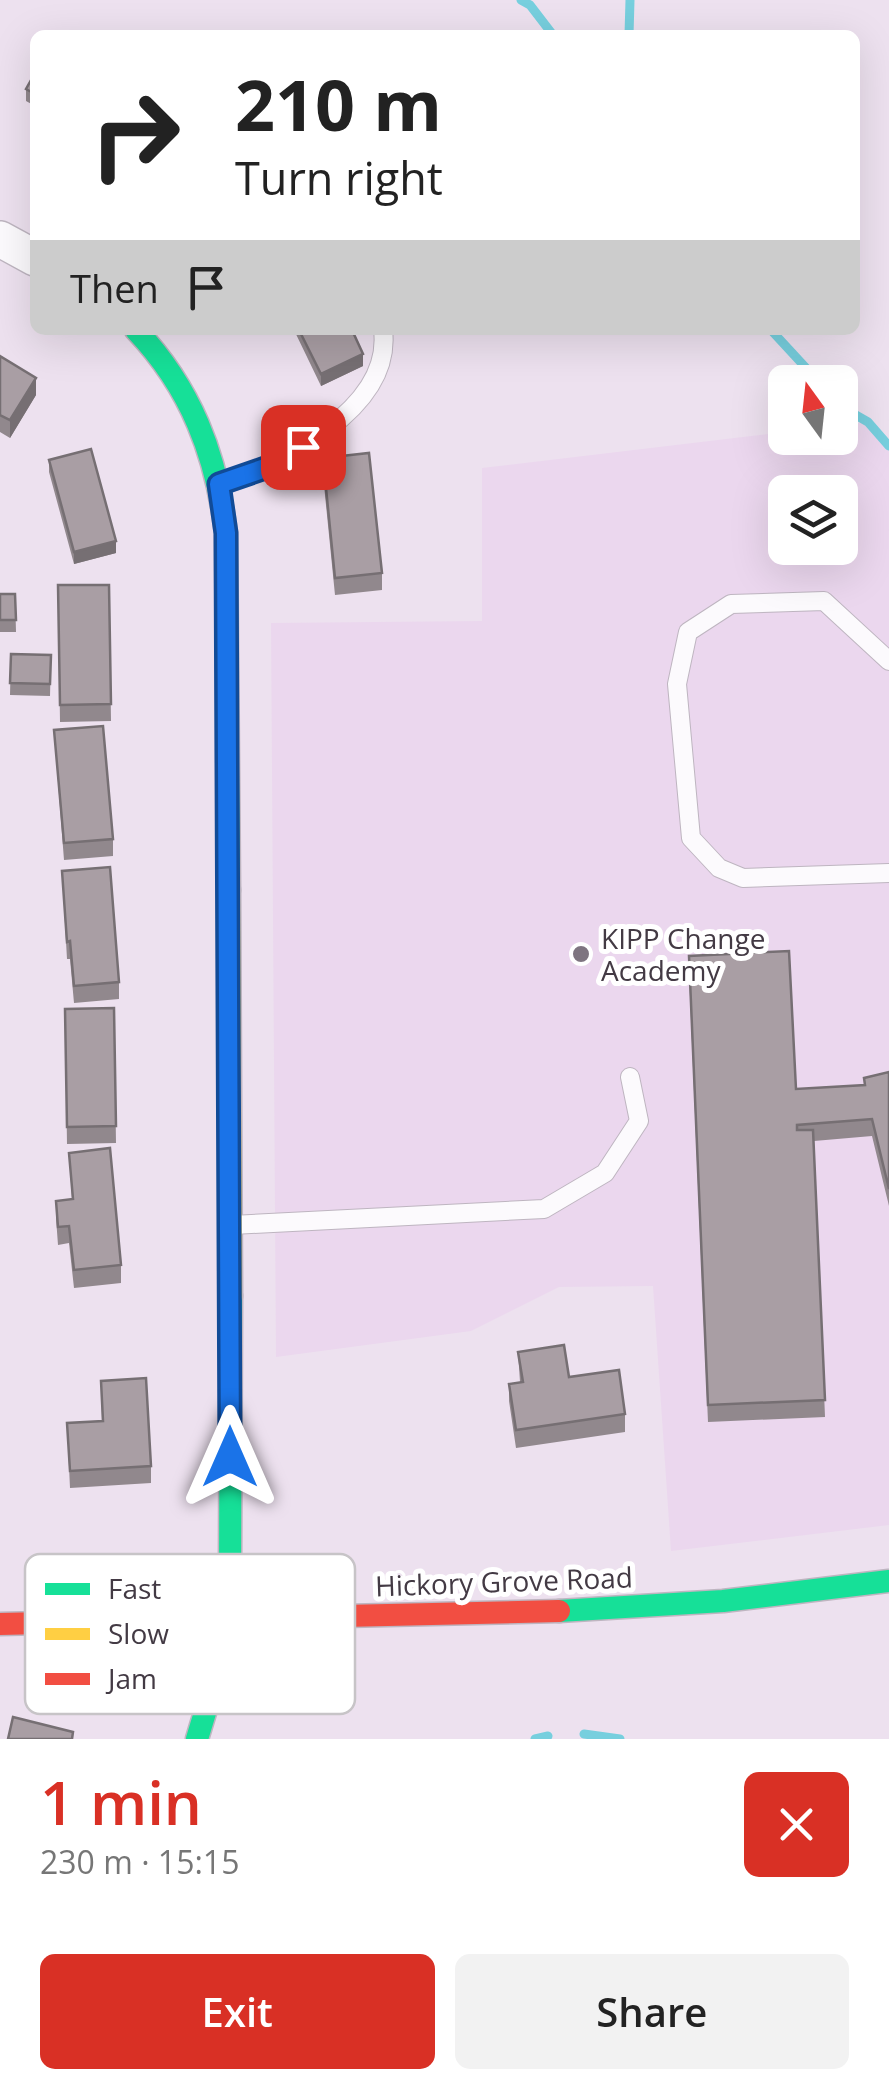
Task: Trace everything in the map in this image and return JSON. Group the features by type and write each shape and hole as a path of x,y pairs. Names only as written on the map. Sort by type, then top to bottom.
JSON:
{"street":[{"path":"0,239 30,255"},
{"path":"147,335 180,384 203,429 219,484 226,533 232,1225 230,1554"},
{"name":"Hickory Grove Road","path":"355,1616 576,1610 724,1601 889,1581"},
{"name":"Hickory Grove Road","path":"0,1624 25,1623"},
{"path":"197,1739 205,1714"}],"lane":[{"path":"219,484 268,467 336,422 361,396 374,375 383,355 383,335"},
{"path":"889,660 824,601 730,604 688,632 678,684 691,838 719,868 743,878 889,873"},
{"path":"232,1225 544,1210 605,1174 639,1120 630,1077"}],"shaded area":[{"name":"KIPP Change Academy","path":"868,422 889,446 889,1525 671,1551 653,1286 559,1287 471,1331 276,1357 271,623 482,621 482,468 768,434 768,455 858,455 858,423"}],"building":[{"path":"302,335 354,335 363,354 321,374"},
{"path":"0,356 36,378 10,420 0,415"},
{"path":"91,449 116,541 74,552 49,460"},
{"path":"369,453 382,573 335,578 323,458"},
{"path":"58,585 109,585 111,704 60,705"},
{"path":"0,594 15,594 16,620 0,620"},
{"path":"11,654 51,655 50,684 10,683"},
{"path":"103,726 113,839 64,843 54,730"},
{"path":"110,867 119,982 74,986 62,871"},
{"path":"789,951 796,1089 865,1085 864,1078 889,1072 889,1189 872,1119 797,1125 797,1130 813,1130 825,1400 708,1405 689,956"},
{"path":"114,1008 116,1126 67,1127 65,1009"},
{"path":"110,1148 121,1265 74,1270 69,1226 58,1227 56,1201 73,1199 69,1153"},
{"path":"564,1345 569,1377 619,1370 625,1414 516,1430 509,1384 523,1382 518,1352"},
{"path":"146,1378 151,1466 70,1471 67,1423 103,1421 101,1381"},
{"path":"13,1717 73,1732 72,1739 8,1739"}],"waterway":[{"path":"521,0 530,5 549,30"},
{"path":"629,30 630,0"},
{"path":"776,335 803,365"},
{"path":"858,416 889,446"},
{"path":"584,1734 620,1739"},
{"path":"535,1739 548,1736"}],"traffic: fast":[{"path":"140,335 186,399 208,449 222,504 226,533 229,890"},
{"path":"230,1554 231,1296"},
{"path":"559,1611 723,1601 889,1581"},
{"path":"197,1739 205,1714"}],"traffic: slow":[{"path":"229,890 231,1296"}],"traffic: jam":[{"path":"355,1616 559,1611"},
{"path":"0,1624 25,1623"}],"place":[{"name":"KIPP Change Academy","path":"581,954"}],"route":[{"path":"230,1457 232,1225 226,533 219,484 268,467 303,447"}]}
